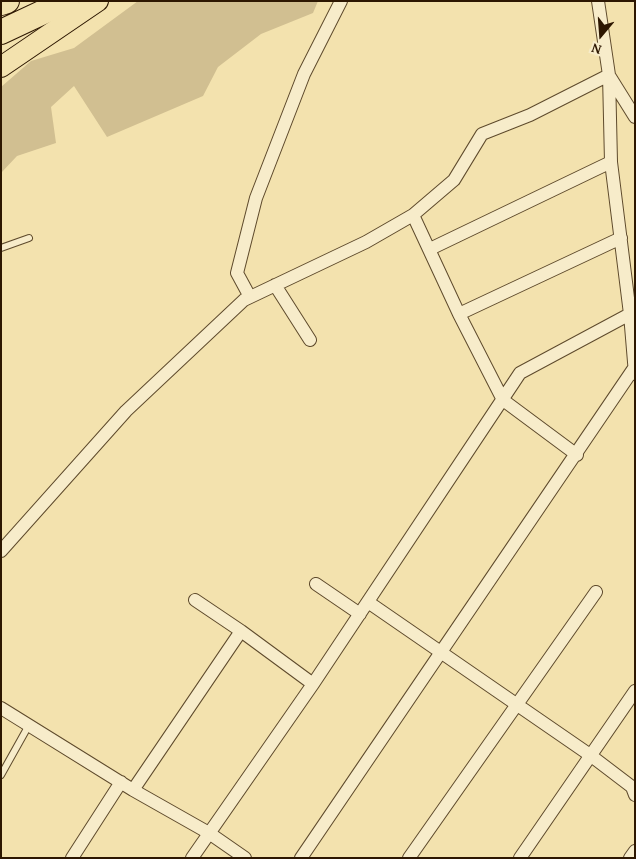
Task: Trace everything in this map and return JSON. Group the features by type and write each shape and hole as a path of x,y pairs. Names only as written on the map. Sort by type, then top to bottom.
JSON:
{"highway":[{"path":"1,3 7,1"},
{"path":"1,32 66,1"}],"main road":[{"path":"1,67 98,1"}],"street":[{"path":"250,297 237,273 256,198 304,74 341,1"},
{"path":"598,1 609,76 611,162 630,314 635,374"},
{"path":"1,551 126,411 250,297 366,242 413,215 454,180 482,134 530,115 609,76"},
{"path":"609,76 635,117"},
{"path":"430,249 611,162"},
{"path":"413,215 459,314 504,400 577,454"},
{"path":"459,314 621,238"},
{"path":"275,285 310,340"},
{"path":"192,858 313,684 504,400 520,373 630,314"},
{"path":"301,858 442,654 634,368"},
{"path":"316,584 360,614"},
{"path":"409,858 596,592"},
{"path":"195,600 313,684"},
{"path":"368,602 590,756 632,787 635,795"},
{"path":"133,790 241,631"},
{"path":"520,858 635,691"},
{"path":"1,708 133,790 209,832 245,858"},
{"path":"72,858 121,782"},
{"path":"630,858 635,851"}],"lane":[{"path":"1,248 29,238"},
{"path":"1,775 29,725"}],"shaded area":[{"path":"138,1 318,1 313,13 261,34 218,67 203,96 107,137 74,86 51,107 56,143 17,156 1,173 1,87 31,61 74,48"}]}
